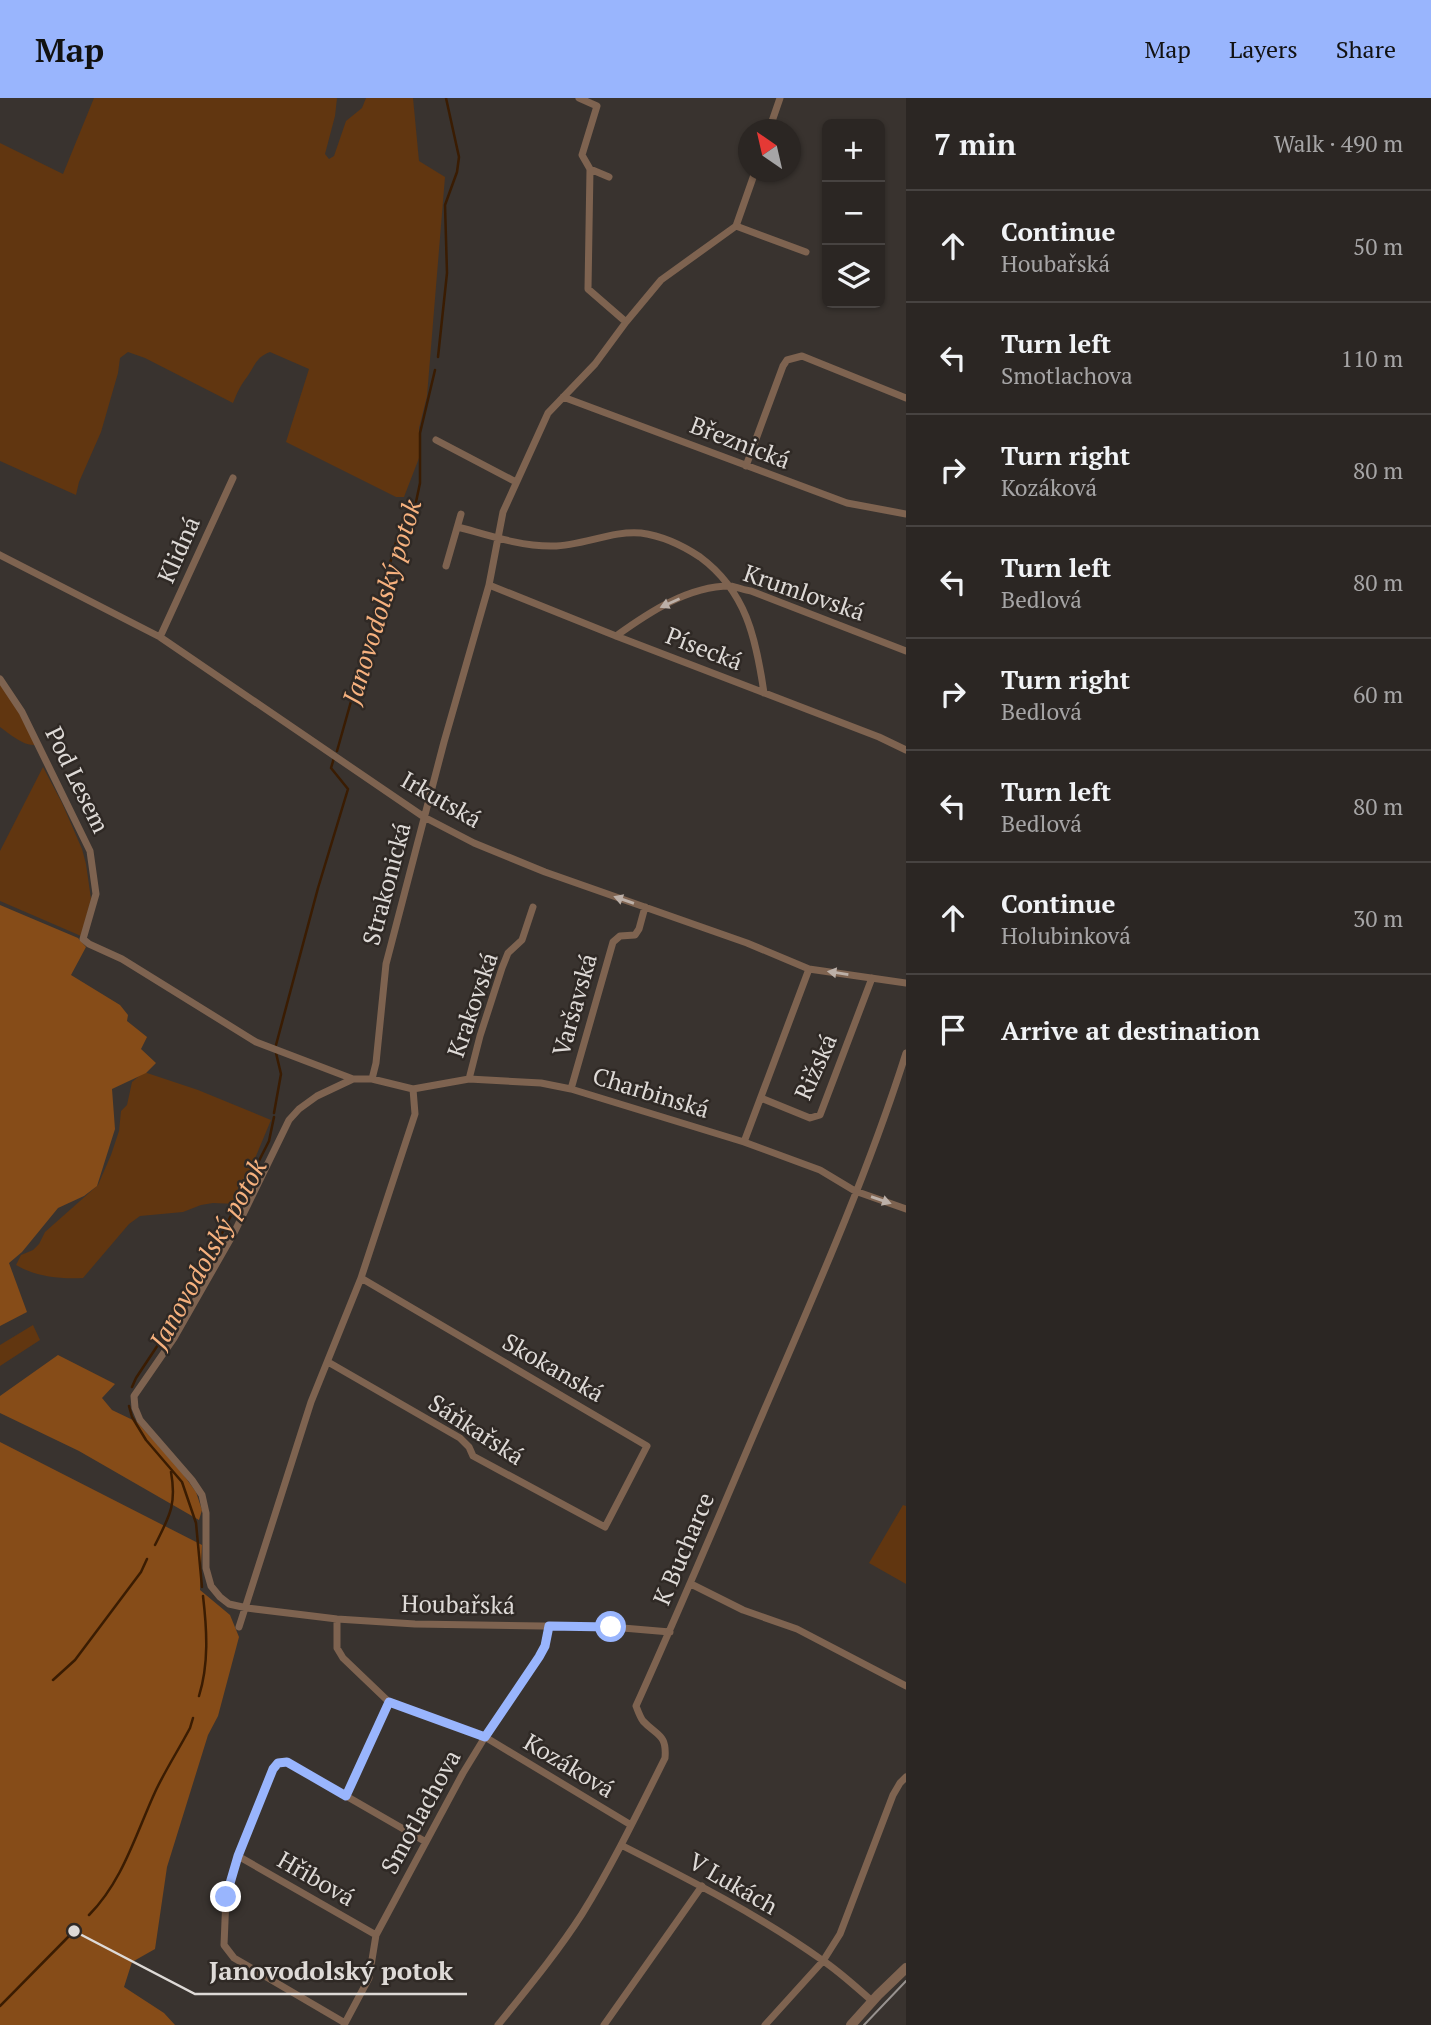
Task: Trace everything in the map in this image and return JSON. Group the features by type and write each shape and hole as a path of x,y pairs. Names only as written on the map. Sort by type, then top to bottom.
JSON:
{"street":[{"path":"579,98 597,106 582,155 590,169 588,289 626,321"},
{"path":"773,119 780,98"},
{"path":"590,169 609,177"},
{"path":"751,182 736,226 806,252"},
{"name":"Strakonická","path":"372,1079 386,964 489,585 503,512 548,413 595,364 626,321 661,280 736,226"},
{"path":"746,466 787,360 803,356 906,398"},
{"name":"Březnická","path":"563,397 847,503 906,514"},
{"path":"436,440 516,482"},
{"name":"Klidná","path":"160,637 233,478"},
{"path":"446,566 461,514"},
{"path":"458,527 498,538 555,547 639,533 682,545 716,569 731,586 748,620 756,645 764,692"},
{"name":"Irkutská","path":"0,555 160,637 424,817 486,848 545,872 747,943 809,969 906,983"},
{"name":"Písecká","path":"489,585 879,737 906,750"},
{"name":"Krumlovská","path":"616,636 669,602 731,586 751,591 906,651"},
{"name":"Pod Lesem","path":"0,679 22,712 90,851 96,894 83,939 122,959 256,1042 353,1079"},
{"name":"Krakovská","path":"468,1079 502,968 508,953 522,940 533,907"},
{"name":"Varšavská","path":"571,1089 613,942 620,936 635,935 645,907"},
{"path":"744,1142 809,969"},
{"name":"Rižská","path":"761,1098 810,1118 820,1115 872,978"},
{"name":"K Bucharce","path":"498,2025 581,1914 621,1845 666,1758 666,1746 661,1735 641,1720 636,1706 804,1319 887,1113 906,1053"},
{"name":"Charbinská","path":"353,1079 372,1079 412,1088 468,1079 541,1083 571,1089 744,1142 820,1170 855,1191 906,1209"},
{"name":"Houbařská","path":"353,1079 317,1097 289,1119 229,1242 174,1338 134,1396 140,1420 202,1495 206,1513 206,1567 211,1586 229,1604 337,1619 415,1624 611,1627 670,1632"},
{"path":"239,1627 311,1402 361,1278 415,1114 412,1088"},
{"name":"Skokanská","path":"361,1278 647,1446 605,1527"},
{"name":"Sáňkařská","path":"328,1362 460,1438 473,1456 605,1527"},
{"path":"691,1584 743,1610 797,1629 906,1686"},
{"name":"Kozáková","path":"337,1619 337,1648 343,1658 389,1702 485,1737 631,1825"},
{"name":"Smotlachova","path":"344,2024 369,1978 376,1935 485,1737 539,1657 545,1646 549,1626"},
{"path":"346,1796 389,1702"},
{"path":"344,2024 234,1958 224,1945 226,1897 238,1856 273,1769 278,1763 287,1762 426,1842"},
{"path":"765,2025 823,1961 840,1934 893,1795 906,1777"},
{"name":"V Lukách","path":"621,1845 702,1885 823,1961 872,2001"},
{"name":"Hřibová","path":"238,1856 376,1935"},
{"path":"604,2025 702,1885"},
{"path":"851,2025 906,1969"}],"shaded area":[{"path":"94,98 337,98 325,154 329,159 334,156 346,121 362,108 366,98 413,98 419,161 445,177 427,396 419,428 419,458 404,497 396,497 286,442 309,369 270,352 256,362 233,403 128,352 120,358 101,432 76,495 0,461 0,143 63,174"},
{"path":"0,684 19,709 35,745 21,742 0,727"},
{"path":"43,767 62,803 86,864 91,899 81,936 0,901 0,851"},
{"path":"0,905 78,938 86,947 71,975 120,1005 128,1015 127,1021 147,1037 141,1049 156,1063 146,1073 112,1089 115,1129 97,1186 84,1196 58,1208 22,1252 9,1263 27,1312 0,1326"},
{"path":"144,1072 198,1090 271,1120 248,1175 242,1198 237,1204 213,1203 183,1212 140,1216 129,1224 83,1278 48,1276 16,1265 21,1255 33,1250 45,1232 98,1185 119,1131 121,1111 127,1105 132,1082"},
{"path":"33,1325 40,1340 0,1366 0,1345"},
{"path":"58,1355 115,1384 102,1398 112,1410 137,1422 180,1470 196,1492 202,1510 199,1520 79,1451 0,1413 0,1396"},
{"path":"0,1442 202,1545 200,1590 230,1615 239,1637 218,1716 208,1735 167,1867 155,1949 132,1962 124,1987 164,2013 175,2025 0,2025"},
{"path":"903,1505 906,1506 906,1584 869,1563"}],"waterway":[{"name":"Janovodolský potok","path":"438,357 447,273 445,205 457,172 459,157 446,98"},
{"name":"Janovodolský potok","path":"337,751 396,542 416,502 420,483 420,433 435,370"},
{"name":"Janovodolský potok","path":"276,1045 348,789 331,768 334,758"},
{"name":"Janovodolský potok","path":"274,1113 281,1074 276,1053"},
{"name":"Janovodolský potok","path":"132,1387 189,1298 269,1141 274,1117"},
{"name":"Janovodolský potok","path":"129,1406 132,1417 146,1440 182,1482 196,1523 202,1587"},
{"path":"155,1545 172,1502 171,1472"},
{"path":"53,1680 75,1660 141,1572 147,1559"},
{"name":"Janovodolský potok","path":"199,1696 206,1647 203,1596"},
{"name":"Janovodolský potok","path":"89,1915 101,1902 120,1872 156,1790 193,1718"},
{"name":"Janovodolský potok","path":"0,2006 74,1931"}],"tram line":[{"path":"864,2025 906,1981"}],"place":[{"name":"Janovodolský potok","path":"74,1931"}],"route":[{"path":"226,1897 238,1856 273,1769 278,1763 287,1762 346,1796 389,1702 485,1737 539,1657 545,1646 549,1626 611,1627"}]}
